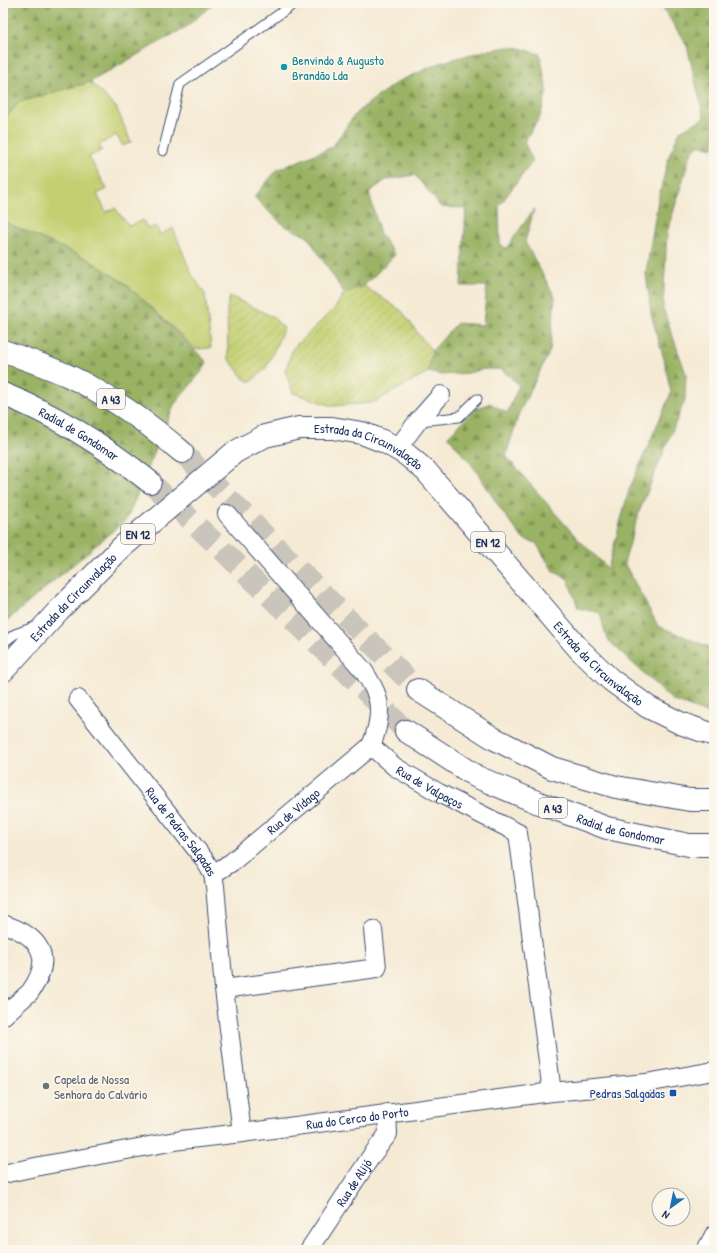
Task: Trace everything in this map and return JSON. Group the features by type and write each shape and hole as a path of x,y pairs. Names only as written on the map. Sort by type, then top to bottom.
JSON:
{"main road":[{"name":"A 43","path":"3,351 71,377 111,399 149,424 182,452"},
{"name":"Radial de Gondomar","path":"10,397 53,418 90,439 123,460 150,482"},
{"name":"Estrada da Circunvalação","path":"3,671 48,622 122,547 235,452 265,436 299,428 332,428 362,433 386,442 408,455 426,471 579,649 611,680 648,708 680,723 714,735"},
{"path":"418,690 493,738 552,768 616,787 690,800 714,800"},
{"name":"Radial de Gondomar","path":"406,731 477,776 539,803 607,828 688,845 714,845"}],"street":[{"path":"397,449 418,421 441,395"},
{"path":"227,514 363,670 377,696 378,705 377,732 371,746"},
{"name":"Rua de Pedras Salgadas","path":"78,699 166,813 195,846 213,874 224,989 242,1133"},
{"name":"Rua de Vidago","path":"213,874 232,862 371,746"},
{"name":"Rua de Valpaços","path":"371,746 395,767 440,793 518,833 552,1092"},
{"path":"3,924 18,929 28,935 40,949 42,956 41,970 33,988 3,1016"},
{"path":"224,989 377,968 373,930"},
{"name":"Rua do Cerco do Porto","path":"3,1174 160,1143 552,1092 646,1083 714,1071"},
{"name":"Rua de Alijó","path":"309,1250 372,1155 388,1134 387,1113"},
{"path":"706,1250 714,1235"}],"lane":[{"path":"163,151 180,84 295,3"},
{"path":"418,421 460,417 477,399"},
{"path":"3,643 15,634 48,622"}],"green space":[{"path":"3,3 214,3 186,27 90,82 19,102 3,121"},
{"path":"660,3 714,3 714,148 697,145 690,156 667,233 663,308 686,374 685,400 639,512 624,563 658,626 714,649 714,716 672,700 607,639 600,613 578,608 568,579 553,571 536,543 523,539 501,510 475,469 448,436 476,409 490,403 507,413 519,385 501,369 484,369 468,373 442,375 428,372 432,351 457,323 483,325 487,286 461,286 466,208 441,207 415,175 386,180 369,192 380,234 395,255 361,289 344,293 308,237 283,225 254,197 277,170 332,147 357,112 397,82 442,62 484,51 508,47 519,48 540,54 547,91 540,117 524,142 533,161 499,206 500,243 506,249 534,209 525,242 555,297 550,351 519,413 506,456 575,536 608,568 629,490 671,393 664,359 651,314 646,273 658,200 669,156 680,131 704,118 687,46"},
{"path":"90,82 116,107 131,142 123,146 116,135 99,145 102,150 89,157 107,189 97,194 106,212 115,208 129,226 143,220 148,229 156,226 160,235 173,228 191,273 205,294 211,348 196,349 126,284 7,223 3,218 3,121 19,102"},
{"path":"3,218 7,223 88,259 126,284 207,362 202,371 174,405 127,519 3,624"},
{"path":"364,286 402,311 432,351 428,372 373,403 332,406 293,393 285,371 293,348 335,308 344,293"},
{"path":"230,296 273,317 284,328 266,368 251,382 244,379 228,358 227,308"}],"tunnel":[{"path":"182,452 418,690"},
{"path":"150,482 247,574 406,731"}],"place":[{"name":"Benvindo & Augusto Brandão Lda","path":"284,67"},
{"name":"Capela de Nossa Senhora do Calvário","path":"46,1086"},
{"name":"Pedras Salgadas","path":"673,1093"}]}
